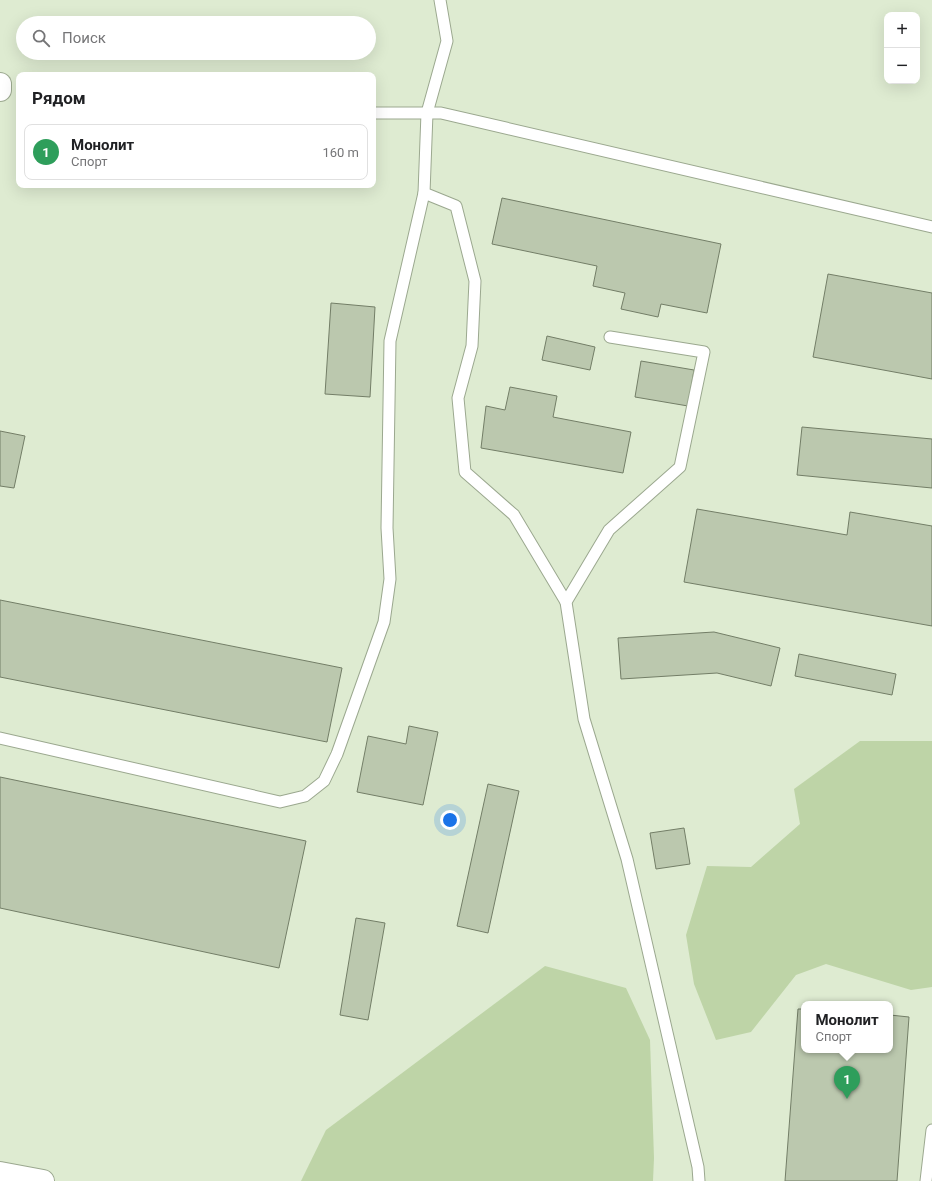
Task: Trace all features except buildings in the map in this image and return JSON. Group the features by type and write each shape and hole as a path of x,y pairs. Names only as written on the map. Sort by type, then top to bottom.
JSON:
{"street":[{"path":"0,84 0,90"},
{"path":"0,1173 43,1181"}],"lane":[{"path":"0,738 280,802 305,796 324,781 337,754 384,622 390,579 387,528 390,341 424,193 427,113 447,41 440,0"},
{"path":"376,114 441,113 932,227"},
{"path":"424,193 456,206 475,281 472,346 458,398 465,472 514,515 566,602 584,719 627,859 698,1166 699,1181"},
{"path":"566,602 609,530 680,467 704,352 610,337"},
{"path":"926,1181 932,1130"}],"green space":[{"path":"860,741 932,741 932,987 911,990 826,964 796,975 751,1032 716,1040 694,984 686,935 707,866 751,867 800,824 794,789"},
{"path":"545,966 626,988 650,1040 654,1158 653,1181 301,1181 326,1130"}],"place":[{"name":"Монолит","path":"847,1099"}]}
